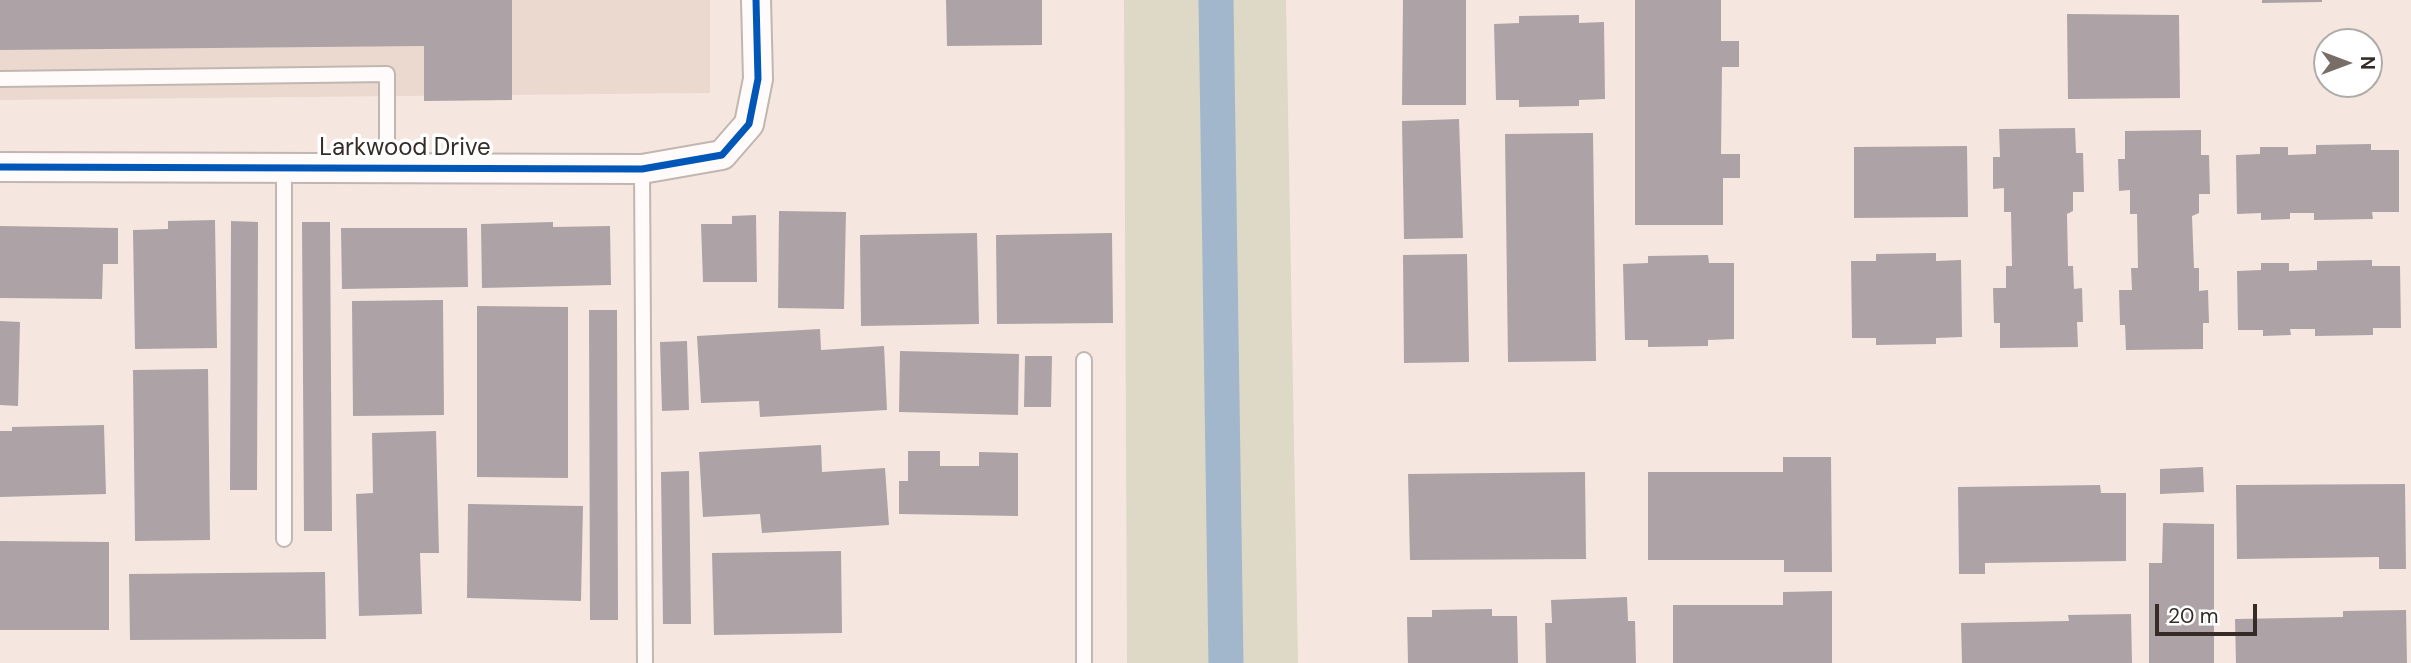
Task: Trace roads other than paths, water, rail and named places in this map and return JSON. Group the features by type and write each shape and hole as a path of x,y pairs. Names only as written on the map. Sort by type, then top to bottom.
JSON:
{"street":[{"name":"Larkwood Drive","path":"0,167 642,169 722,155 750,124 758,79 756,0"}],"lane":[{"path":"0,79 387,74 387,168"},
{"path":"285,167 285,539"},
{"path":"642,169 645,663"},
{"path":"1084,360 1084,663"}],"waterway":[{"path":"1216,0 1226,663"}]}
